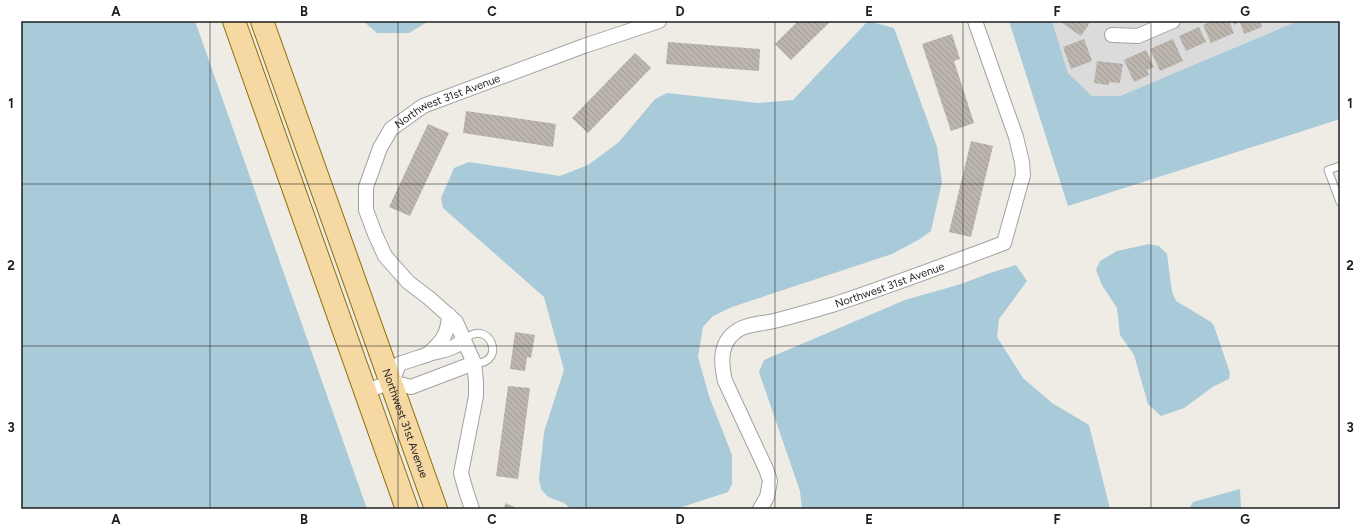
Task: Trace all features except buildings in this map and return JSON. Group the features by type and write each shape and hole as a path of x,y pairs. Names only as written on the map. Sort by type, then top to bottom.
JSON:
{"main road":[{"path":"234,21 407,509"},
{"name":"Northwest 31st Avenue","path":"262,21 392,382 436,509"}],"street":[{"name":"Northwest 31st Avenue","path":"472,509 461,473 476,396 474,364 456,322 408,282 384,256 374,234 366,210 366,187 380,148 391,129 423,106 584,46 659,21"},
{"name":"Northwest 31st Avenue","path":"760,509 767,497 770,481 766,469 725,381 721,366 722,352 734,332 747,327 835,304 1004,244 1023,175 1022,162 1016,137 975,21"},
{"path":"1112,35 1138,36 1172,21"},
{"path":"426,356 446,335 449,315"},
{"path":"392,382 399,364 447,350 457,346 464,340"},
{"path":"366,391 392,382 411,387 474,364"}],"lane":[{"path":"1340,166 1328,170 1340,202"},
{"path":"464,340 472,334 483,334 490,340 492,345 492,355 489,359 480,364 474,364"}],"shaded area":[{"path":"1052,21 1298,21 1120,96 1092,96 1068,73"}],"water":[{"path":"21,21 195,21 367,509 21,509"},
{"path":"363,21 429,21 409,33 377,33"},
{"path":"868,21 894,28 937,147 942,182 931,231 920,239 892,254 732,307 713,316 703,327 698,357 709,396 732,455 732,484 728,492 676,509 571,509 564,503 548,497 541,489 539,479 544,432 564,370 544,297 443,208 441,198 454,168 469,162 560,176 588,165 619,142 655,99 667,93 758,103 793,100"},
{"path":"1009,21 1052,21 1068,73 1092,96 1120,96 1298,21 1340,21 1340,119 1068,206"},
{"path":"1149,244 1159,246 1167,254 1172,292 1176,301 1211,322 1214,326 1230,373 1229,379 1214,386 1184,408 1161,416 1148,404 1134,355 1120,335 1117,308 1102,285 1096,270 1100,261 1117,251"},
{"path":"1016,265 1027,281 999,319 997,337 1023,378 1052,403 1089,425 1110,509 802,509 800,491 759,372 764,360 905,300 961,284"},
{"path":"1240,489 1241,509 1189,509 1193,502"}]}
